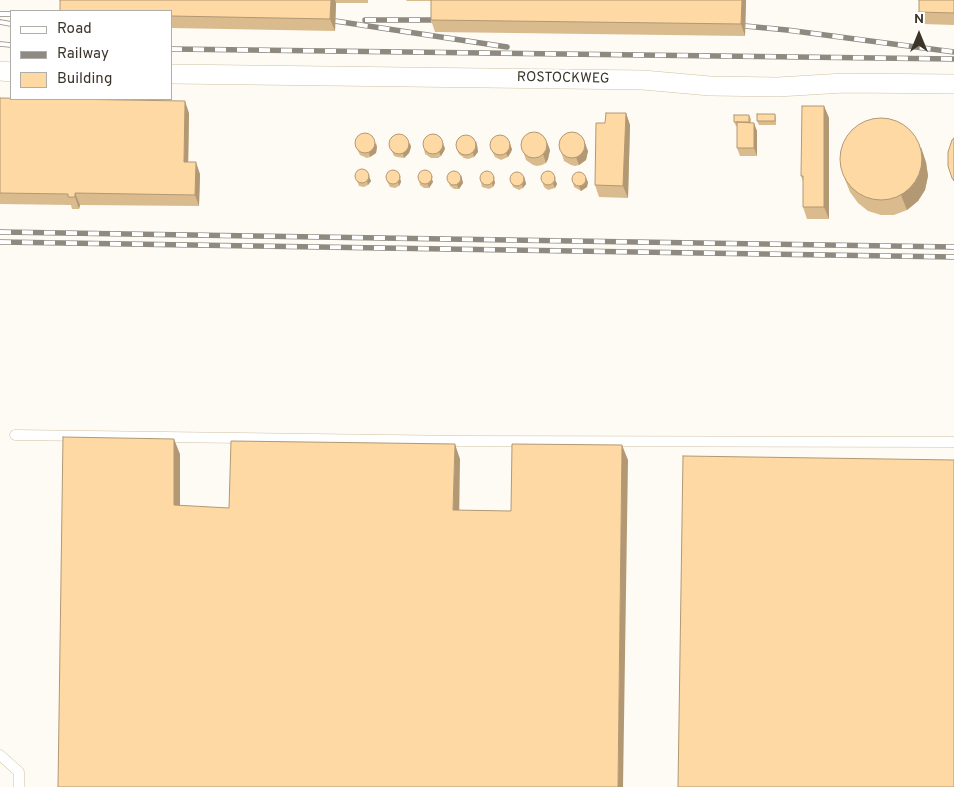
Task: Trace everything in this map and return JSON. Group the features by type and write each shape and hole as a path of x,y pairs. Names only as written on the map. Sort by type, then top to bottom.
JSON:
{"street":[{"name":"ROSTOCKWEG","path":"172,74 643,80 710,86 769,87 844,83 954,84"}],"lane":[{"path":"15,435 464,441 954,442"},
{"path":"0,755 19,772 19,787"}],"building":[{"path":"60,0 331,0 330,19 172,16 172,10 60,10"},
{"path":"431,0 742,0 741,24 431,20"},
{"path":"919,0 954,0 954,13 919,12"},
{"path":"0,98 10,98 10,100 185,101 184,162 196,162 195,195 75,193 75,197 68,197 68,194 0,193"},
{"path":"802,106 824,106 824,207 803,207 803,176 801,176"},
{"path":"606,113 626,113 623,186 595,185 596,123 605,123"},
{"path":"757,114 775,114 775,121 757,121"},
{"path":"734,115 749,115 749,122 734,122"},
{"path":"881,118 897,121 910,130 919,143 922,159 919,175 910,188 897,197 881,200 865,197 852,188 843,175 840,159 843,143 852,130 865,121"},
{"path":"737,122 754,123 754,148 737,148"},
{"path":"534,132 543,136 547,145 543,154 534,158 525,154 521,145 525,136"},
{"path":"572,132 581,136 585,145 581,154 572,158 563,154 559,145 563,136"},
{"path":"365,133 372,136 375,143 372,150 365,153 358,150 355,143 358,136"},
{"path":"399,134 406,137 409,144 406,151 399,154 392,151 389,144 392,137"},
{"path":"433,134 440,137 443,144 440,151 433,154 426,151 423,144 426,137"},
{"path":"466,135 473,138 476,145 473,152 466,155 459,152 456,145 459,138"},
{"path":"500,135 507,138 510,145 507,152 500,155 493,152 490,145 493,138"},
{"path":"954,138 954,181 948,166 948,152"},
{"path":"362,169 367,171 369,176 367,181 362,183 357,181 355,176 357,171"},
{"path":"393,170 398,172 400,177 398,182 393,184 388,182 386,177 388,172"},
{"path":"425,170 430,172 432,177 430,182 425,184 420,182 418,177 420,172"},
{"path":"454,171 459,173 461,178 459,183 454,185 449,183 447,178 449,173"},
{"path":"487,171 492,173 494,178 492,183 487,185 482,183 480,178 482,173"},
{"path":"548,171 553,173 555,178 553,183 548,185 543,183 541,178 543,173"},
{"path":"517,172 522,174 524,179 522,184 517,186 512,184 510,179 512,174"},
{"path":"579,172 584,174 586,179 584,184 579,186 574,184 572,179 574,174"},
{"path":"63,437 174,439 174,505 229,508 231,441 455,444 453,510 511,511 512,444 622,445 618,787 58,787"},
{"path":"683,456 954,460 954,787 678,787"}],"railway":[{"path":"0,14 10,14"},
{"path":"365,20 435,20"},
{"path":"335,21 507,47"},
{"path":"0,22 10,24"},
{"path":"745,26 954,52"},
{"path":"0,44 10,45"},
{"path":"172,49 954,59"},
{"path":"0,232 954,247"},
{"path":"0,242 954,257"}]}
